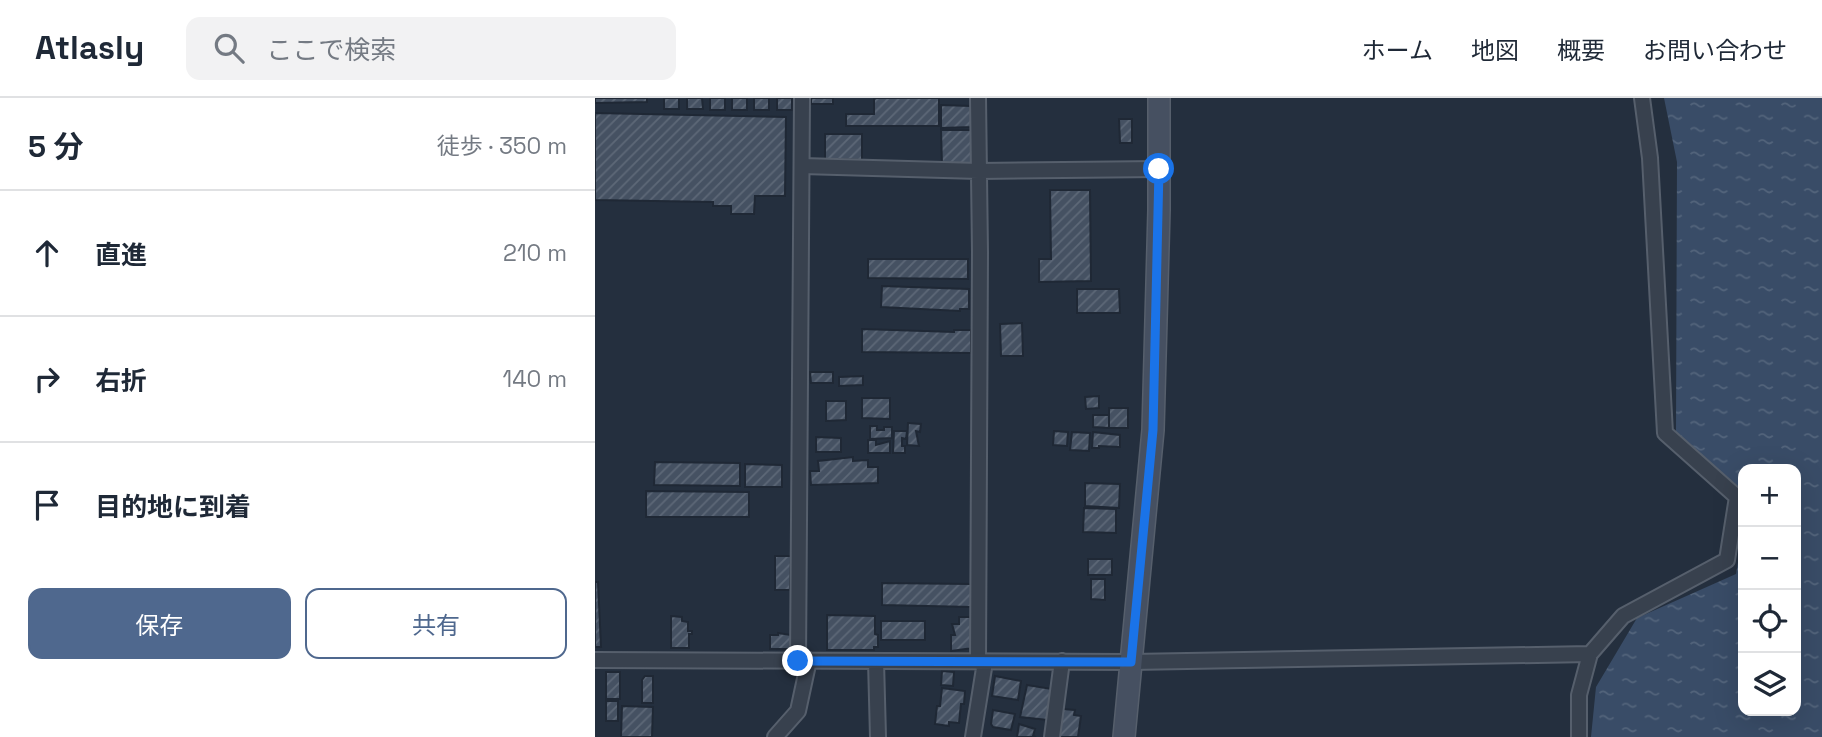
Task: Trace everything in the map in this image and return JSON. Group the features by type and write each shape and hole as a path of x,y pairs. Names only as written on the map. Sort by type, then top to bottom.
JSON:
{"street":[{"path":"775,737 798,710 804,661 802,98"},
{"path":"978,98 981,662 974,734 991,734"},
{"path":"1124,737 1153,430 1159,98"},
{"path":"1579,737 1579,695 1590,654 1623,616 1727,560 1737,498 1665,433 1650,158 1642,98"},
{"path":"802,166 979,171 1159,169"},
{"path":"595,660 1131,662 1590,654"},
{"path":"876,661 878,737"},
{"path":"1052,737 1062,661"}],"water":[{"path":"1664,98 1822,98 1822,737 1591,737 1596,687 1637,618 1736,574 1738,563 1738,716 1801,716 1801,464 1738,464 1738,491 1676,435 1677,162"}],"building":[{"path":"595,98 647,98 647,102 595,103"},
{"path":"664,98 679,98 679,109 664,109"},
{"path":"687,98 702,98 703,109 687,109"},
{"path":"710,98 725,98 725,110 710,110"},
{"path":"732,98 747,98 747,110 732,110"},
{"path":"754,98 769,98 769,110 754,110"},
{"path":"777,98 792,98 792,110 777,110"},
{"path":"811,98 833,98 833,104 811,104"},
{"path":"876,98 939,98 939,126 846,126 846,114 874,114"},
{"path":"941,105 971,106 973,127 941,128"},
{"path":"595,113 786,117 785,196 755,196 754,214 731,214 731,206 713,206 713,202 595,200"},
{"path":"1119,119 1132,119 1132,143 1120,143"},
{"path":"941,130 972,130 972,165 942,166"},
{"path":"825,134 862,134 862,160 825,159"},
{"path":"1050,190 1090,190 1091,281 1039,282 1039,259 1051,259"},
{"path":"868,259 968,259 968,279 868,278"},
{"path":"882,286 969,289 969,309 960,311 881,307"},
{"path":"1077,289 1119,289 1120,313 1077,313"},
{"path":"1022,323 1023,356 1001,356 1000,324"},
{"path":"862,329 954,332 971,330 971,353 862,352"},
{"path":"810,372 833,372 833,383 811,383"},
{"path":"863,376 863,385 839,386 839,377"},
{"path":"1099,396 1099,408 1086,409 1085,397"},
{"path":"862,398 890,398 890,419 862,418"},
{"path":"826,401 846,401 846,420 826,421"},
{"path":"1109,408 1128,408 1128,428 1109,428"},
{"path":"1093,415 1109,415 1109,428 1093,427"},
{"path":"908,423 921,424 920,432 916,431 919,446 907,445"},
{"path":"870,426 877,426 877,430 892,427 892,438 870,439"},
{"path":"894,431 907,431 906,439 902,438 905,453 893,453"},
{"path":"1054,431 1068,432 1067,446 1053,445"},
{"path":"1072,432 1090,433 1089,451 1070,450"},
{"path":"1093,432 1120,435 1120,447 1092,448"},
{"path":"816,437 841,438 841,452 816,452"},
{"path":"868,440 876,440 876,445 890,441 890,453 868,453"},
{"path":"853,457 853,461 868,460 868,467 878,467 878,483 811,485 810,471 819,471 818,461"},
{"path":"655,462 740,463 740,486 654,485"},
{"path":"745,464 782,465 782,487 745,487"},
{"path":"1085,483 1120,484 1119,508 1085,506"},
{"path":"646,491 749,492 749,517 646,517"},
{"path":"1084,508 1116,509 1116,533 1083,532"},
{"path":"775,556 791,556 790,590 775,590"},
{"path":"1088,559 1112,559 1112,575 1088,575"},
{"path":"1091,579 1105,579 1105,600 1091,599"},
{"path":"595,582 598,582 601,647 595,647"},
{"path":"882,583 972,584 972,607 882,605"},
{"path":"827,615 875,616 878,647 874,647 874,650 827,650"},
{"path":"671,616 682,617 682,621 688,622 688,631 692,631 692,634 689,634 689,648 671,648"},
{"path":"959,617 972,617 973,648 951,651 951,635 955,635 952,624 959,624"},
{"path":"881,621 925,621 925,640 881,640"},
{"path":"770,635 791,635 791,649 770,649"},
{"path":"942,671 954,672 953,686 941,685"},
{"path":"606,672 620,672 620,699 606,699"},
{"path":"645,676 653,676 653,703 642,703 642,680"},
{"path":"995,676 1021,681 1018,700 992,696"},
{"path":"1027,685 1052,689 1048,720 1020,717"},
{"path":"942,688 965,691 959,723 949,722 949,726 935,724"},
{"path":"606,701 618,701 618,721 606,721"},
{"path":"622,706 653,707 652,737 621,737"},
{"path":"1063,709 1075,710 1074,715 1081,716 1078,737 1059,737"},
{"path":"993,710 1015,714 1011,730 993,727"},
{"path":"1019,724 1035,729 1033,736 1036,737 1017,737"}],"route":[{"path":"798,661 1131,662 1153,430 1159,169"}]}
